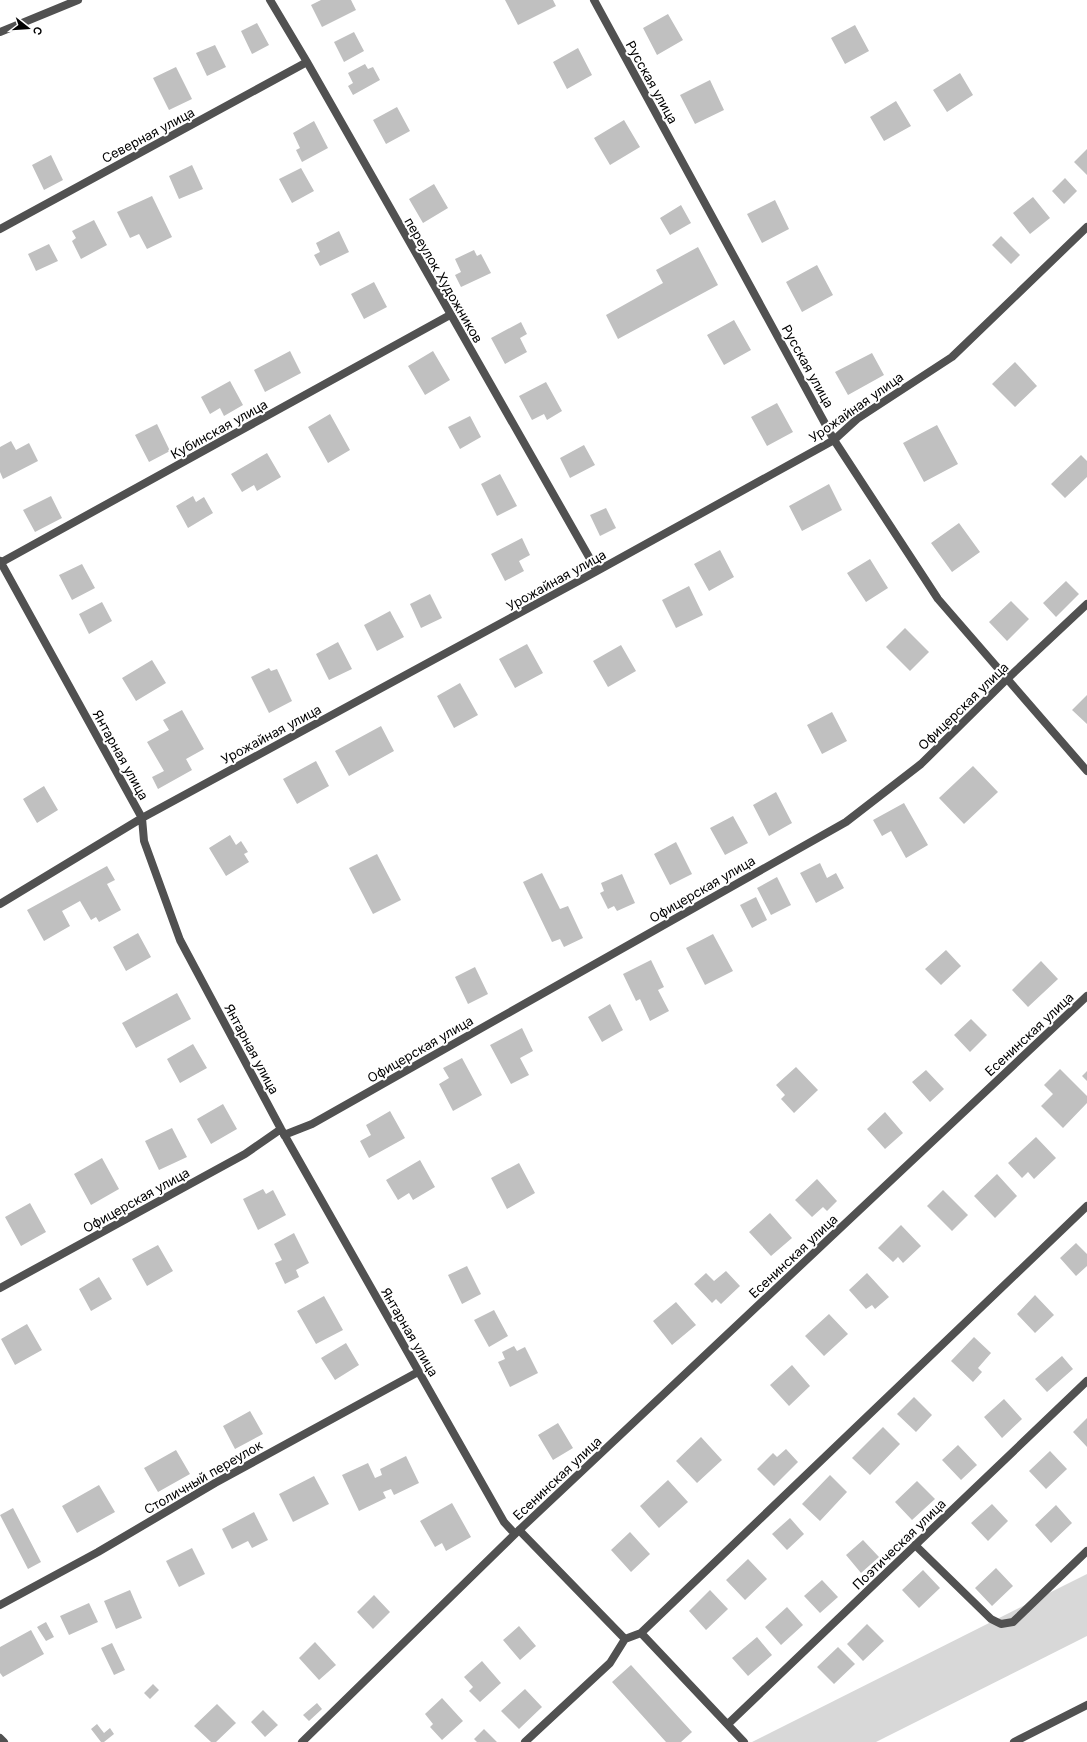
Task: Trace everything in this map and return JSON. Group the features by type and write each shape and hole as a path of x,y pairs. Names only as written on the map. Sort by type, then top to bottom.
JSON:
{"street":[{"path":"0,32 78,0"},
{"name":"переулок Художников","path":"270,0 307,62 597,571"},
{"name":"Русская улица","path":"594,0 834,440 938,599 1087,771"},
{"name":"Северная улица","path":"0,229 307,62"},
{"name":"Урожайная улица","path":"0,904 142,818 597,571 834,440 857,419 952,357 1087,227"},
{"name":"Кубинская улица","path":"0,562 450,315"},
{"name":"Янтарная улица","path":"0,562 142,818 144,841 180,940 283,1132 504,1522 517,1532 625,1639"},
{"name":"Офицерская улица","path":"0,1288 283,1132 312,1124 846,822 921,764 1007,679 1087,604"},
{"name":"Есенинская улица","path":"302,1742 517,1532 1087,996"},
{"path":"525,1742 610,1663 625,1639 641,1633 1087,1206"},
{"name":"Столичный переулок","path":"0,1605 98,1552 215,1483 418,1372"},
{"name":"Поэтическая улица","path":"728,1724 1087,1381"},
{"path":"915,1545 990,1619 1001,1624 1013,1622 1087,1551"},
{"path":"641,1633 744,1742"},
{"path":"1014,1742 1087,1704"},
{"path":"0,1738 4,1742"}],"shaded area":[{"path":"1087,1574 1087,1636 876,1742 752,1742"}],"building":[{"path":"321,0 351,0 356,10 322,27 311,5"},
{"path":"505,0 553,0 556,6 518,25"},
{"path":"668,14 683,40 657,55 643,28"},
{"path":"257,23 269,45 252,54 241,31"},
{"path":"855,25 869,51 845,64 831,38"},
{"path":"354,32 364,51 344,62 334,42"},
{"path":"215,45 226,67 207,76 196,53"},
{"path":"578,48 592,75 567,89 553,62"},
{"path":"365,64 368,69 373,67 380,80 353,95 348,86 353,83 348,73"},
{"path":"176,67 192,99 169,110 153,78"},
{"path":"960,73 973,95 947,112 933,90"},
{"path":"710,80 724,110 695,124 680,95"},
{"path":"896,101 911,126 884,141 870,117"},
{"path":"397,107 410,131 386,144 373,120"},
{"path":"624,120 640,147 610,165 594,138"},
{"path":"314,121 328,148 302,162 296,150 300,148 293,133"},
{"path":"1087,149 1087,175 1074,162"},
{"path":"51,155 63,180 44,190 32,165"},
{"path":"192,165 203,189 179,199 169,176"},
{"path":"301,168 314,191 292,203 279,179"},
{"path":"1065,178 1077,191 1064,204 1052,191"},
{"path":"434,184 448,208 423,223 409,199"},
{"path":"152,196 172,237 147,249 139,234 130,238 117,212"},
{"path":"1033,197 1050,218 1030,234 1013,213"},
{"path":"775,200 789,229 762,243 747,214"},
{"path":"681,205 691,223 670,235 660,218"},
{"path":"94,220 107,245 81,259 72,241 76,238 72,231"},
{"path":"339,231 349,252 320,266 314,255 320,252 316,243"},
{"path":"1001,236 1020,255 1011,264 992,245"},
{"path":"49,244 58,261 36,271 28,254"},
{"path":"698,247 718,285 618,339 606,315 663,283 656,270"},
{"path":"474,250 477,256 481,254 491,273 461,287 455,275 461,272 455,259"},
{"path":"817,265 833,295 802,312 786,282"},
{"path":"374,282 387,307 364,319 351,294"},
{"path":"734,320 751,350 724,365 707,335"},
{"path":"521,322 527,334 520,338 527,352 505,364 491,338"},
{"path":"290,351 301,373 265,392 254,370"},
{"path":"433,351 450,380 425,395 408,366"},
{"path":"872,353 884,375 848,395 835,372"},
{"path":"1015,362 1037,386 1015,407 992,384"},
{"path":"230,381 243,405 224,416 220,408 210,414 201,397"},
{"path":"546,382 562,411 547,420 544,414 532,420 519,396"},
{"path":"777,403 793,432 767,446 751,417"},
{"path":"330,414 350,450 328,463 308,427"},
{"path":"470,416 481,437 460,449 448,427"},
{"path":"157,424 170,451 149,462 135,435"},
{"path":"937,425 958,464 924,482 903,443"},
{"path":"11,441 16,450 29,443 38,461 3,479 0,472 0,447"},
{"path":"584,445 595,465 570,478 560,458"},
{"path":"267,453 281,477 257,491 254,485 242,492 231,474"},
{"path":"1081,455 1087,461 1087,477 1065,498 1051,484"},
{"path":"500,474 517,506 497,516 481,484"},
{"path":"829,484 842,510 802,531 789,506"},
{"path":"51,496 62,518 35,532 23,510"},
{"path":"193,496 196,502 204,497 213,513 188,528 176,506"},
{"path":"606,508 616,528 600,536 590,515"},
{"path":"959,523 980,552 952,572 931,543"},
{"path":"522,538 530,555 519,561 524,571 505,581 491,554"},
{"path":"720,550 734,577 709,591 694,564"},
{"path":"870,559 888,588 866,602 847,573"},
{"path":"82,564 95,588 72,600 59,575"},
{"path":"1066,581 1079,594 1056,617 1043,603"},
{"path":"689,586 703,615 676,628 662,600"},
{"path":"430,594 442,618 421,628 410,604"},
{"path":"1011,601 1029,619 1007,641 989,622"},
{"path":"102,602 112,621 89,634 79,614"},
{"path":"390,611 404,637 377,651 364,625"},
{"path":"905,628 929,652 910,671 886,647"},
{"path":"338,642 352,669 329,680 316,654"},
{"path":"527,644 543,673 515,688 499,659"},
{"path":"621,645 636,671 608,687 593,661"},
{"path":"152,660 166,683 136,701 122,678"},
{"path":"269,668 271,671 277,669 292,701 269,713 251,677"},
{"path":"460,683 478,715 454,728 437,696"},
{"path":"1087,695 1087,724 1072,710"},
{"path":"182,710 204,749 186,759 192,770 158,789 152,777 164,771 147,742 169,730 163,720"},
{"path":"832,712 847,741 822,754 807,725"},
{"path":"381,726 394,751 349,776 335,751"},
{"path":"316,761 329,786 297,804 283,779"},
{"path":"973,766 998,792 964,824 939,798"},
{"path":"44,786 58,810 37,823 23,799"},
{"path":"776,792 792,823 769,836 753,805"},
{"path":"904,803 928,845 906,858 891,831 882,836 873,820"},
{"path":"733,816 748,843 725,855 710,828"},
{"path":"230,835 236,845 241,841 248,852 244,854 249,862 226,876 209,848"},
{"path":"676,842 692,874 670,885 654,854"},
{"path":"377,854 401,900 373,914 349,868"},
{"path":"820,863 827,878 836,873 844,888 816,903 800,873"},
{"path":"107,866 115,880 107,884 121,910 99,922 96,917 91,920 80,901 62,911 70,926 44,941 27,910"},
{"path":"542,873 560,909 568,906 583,938 564,947 560,939 552,942 523,882"},
{"path":"622,874 635,903 617,911 614,906 608,909 600,893 604,891 601,883"},
{"path":"777,877 791,905 771,915 757,888"},
{"path":"756,897 767,920 752,928 740,905"},
{"path":"138,933 151,957 126,971 113,947"},
{"path":"713,934 733,971 705,985 686,948"},
{"path":"946,950 961,966 941,985 925,969"},
{"path":"651,960 664,987 658,990 669,1011 650,1021 640,999 636,1001 623,974"},
{"path":"1041,961 1058,979 1028,1007 1012,990"},
{"path":"475,967 488,994 468,1004 455,977"},
{"path":"177,993 191,1019 136,1048 122,1023"},
{"path":"610,1004 623,1030 602,1042 588,1017"},
{"path":"971,1019 987,1035 970,1052 954,1035"},
{"path":"522,1028 533,1051 520,1058 529,1075 511,1084 490,1045"},
{"path":"193,1044 207,1068 180,1083 167,1059"},
{"path":"462,1058 482,1095 453,1111 439,1084 449,1078 443,1068"},
{"path":"796,1067 818,1090 794,1113 781,1099 785,1095 776,1085"},
{"path":"1060,1069 1087,1096 1087,1103 1063,1128 1041,1106 1053,1094 1044,1085"},
{"path":"926,1070 944,1089 930,1102 912,1082"},
{"path":"1087,1071 1087,1081 1082,1076"},
{"path":"223,1104 237,1129 211,1144 197,1119"},
{"path":"390,1111 405,1138 369,1158 360,1141 371,1135 366,1125"},
{"path":"885,1112 903,1133 885,1149 867,1129"},
{"path":"172,1128 187,1157 159,1170 145,1141"},
{"path":"1036,1137 1056,1158 1034,1179 1028,1172 1022,1178 1008,1163"},
{"path":"102,1158 119,1189 91,1205 74,1174"},
{"path":"420,1160 435,1187 413,1200 409,1193 398,1200 386,1180"},
{"path":"519,1163 535,1193 507,1209 491,1178"},
{"path":"997,1174 1017,1196 995,1218 974,1196"},
{"path":"817,1179 837,1201 827,1211 823,1207 812,1217 795,1200"},
{"path":"263,1189 266,1194 273,1190 286,1215 258,1230 243,1199"},
{"path":"943,1190 968,1215 952,1231 927,1206"},
{"path":"30,1203 46,1232 21,1246 5,1217"},
{"path":"770,1213 792,1238 771,1256 749,1232"},
{"path":"901,1225 921,1246 903,1263 898,1257 893,1262 878,1248"},
{"path":"294,1233 309,1263 296,1270 299,1277 285,1284 275,1263 282,1260 274,1244"},
{"path":"1076,1243 1087,1254 1087,1266 1076,1276 1060,1258"},
{"path":"158,1245 173,1271 147,1286 132,1259"},
{"path":"467,1266 481,1294 462,1304 448,1275"},
{"path":"726,1271 740,1286 721,1304 716,1299 712,1303 694,1284 706,1273 714,1281"},
{"path":"867,1273 889,1297 875,1309 872,1305 866,1309 849,1290"},
{"path":"99,1277 112,1299 91,1311 79,1289"},
{"path":"1035,1295 1054,1315 1035,1333 1017,1314"},
{"path":"324,1296 343,1330 316,1344 297,1311"},
{"path":"676,1302 696,1325 672,1345 653,1321"},
{"path":"494,1310 508,1336 489,1347 474,1320"},
{"path":"829,1314 848,1334 824,1356 805,1336"},
{"path":"27,1324 42,1350 15,1365 1,1339"},
{"path":"974,1337 991,1353 978,1368 982,1372 973,1382 951,1361"},
{"path":"346,1343 359,1365 335,1380 321,1358"},
{"path":"514,1346 517,1351 525,1347 538,1373 510,1387 498,1362 505,1359 502,1352"},
{"path":"1062,1356 1073,1369 1047,1392 1035,1379"},
{"path":"792,1365 810,1386 789,1406 770,1385"},
{"path":"914,1397 932,1415 916,1432 897,1414"},
{"path":"1004,1399 1022,1419 1002,1438 984,1417"},
{"path":"250,1411 263,1434 235,1449 223,1426"},
{"path":"1087,1418 1087,1447 1073,1432"},
{"path":"558,1423 573,1448 553,1460 538,1435"},
{"path":"883,1427 900,1444 870,1475 852,1458"},
{"path":"701,1437 722,1460 697,1483 676,1461"},
{"path":"958,1445 977,1465 961,1480 942,1460"},
{"path":"786,1449 798,1462 774,1486 757,1469 773,1453 777,1457"},
{"path":"176,1450 190,1474 158,1492 144,1468"},
{"path":"1050,1451 1067,1469 1046,1489 1029,1471"},
{"path":"406,1456 419,1483 394,1495 391,1489 383,1492 386,1498 359,1511 342,1475 368,1463 375,1478 382,1475 380,1469"},
{"path":"830,1475 847,1492 820,1521 802,1504"},
{"path":"314,1476 329,1504 293,1522 279,1494"},
{"path":"668,1480 688,1502 659,1528 640,1506"},
{"path":"917,1481 935,1499 912,1520 895,1502"},
{"path":"99,1485 115,1512 77,1533 62,1506"},
{"path":"452,1503 471,1537 446,1551 442,1543 435,1547 420,1521"},
{"path":"992,1504 1008,1521 988,1541 971,1523"},
{"path":"1056,1505 1072,1523 1051,1543 1035,1525"},
{"path":"13,1508 41,1562 28,1569 0,1515"},
{"path":"254,1512 268,1540 252,1548 248,1541 232,1549 222,1529"},
{"path":"790,1518 804,1534 787,1550 772,1534"},
{"path":"630,1532 650,1554 631,1572 611,1550"},
{"path":"863,1540 879,1557 861,1573 846,1555"},
{"path":"192,1548 205,1574 179,1587 166,1561"},
{"path":"748,1559 767,1579 745,1600 726,1580"},
{"path":"996,1568 1013,1586 992,1606 975,1588"},
{"path":"923,1570 940,1588 919,1608 902,1590"},
{"path":"822,1580 838,1597 820,1613 804,1596"},
{"path":"130,1590 142,1618 116,1629 104,1601"},
{"path":"710,1590 728,1609 706,1630 689,1611"},
{"path":"374,1595 390,1612 373,1629 357,1612"},
{"path":"89,1603 98,1622 69,1635 60,1616"},
{"path":"787,1607 803,1625 781,1645 765,1627"},
{"path":"46,1622 54,1637 46,1641 37,1627"},
{"path":"867,1624 884,1641 863,1661 847,1644"},
{"path":"519,1626 536,1646 520,1660 503,1640"},
{"path":"31,1630 44,1654 3,1677 0,1673 0,1647"},
{"path":"757,1637 772,1655 748,1676 732,1658"},
{"path":"315,1642 336,1665 319,1680 299,1658"},
{"path":"112,1643 125,1670 114,1675 101,1648"},
{"path":"838,1647 855,1664 834,1684 817,1667"},
{"path":"482,1661 501,1683 480,1702 469,1691 473,1687 464,1677"},
{"path":"631,1665 692,1732 681,1742 666,1742 612,1682"},
{"path":"153,1684 159,1690 150,1699 144,1693"},
{"path":"525,1689 542,1707 519,1729 501,1711"},
{"path":"442,1698 463,1721 442,1740 430,1727 433,1724 425,1714"},
{"path":"317,1703 322,1709 309,1721 303,1715"},
{"path":"217,1704 236,1723 216,1742 211,1742 194,1726"},
{"path":"263,1710 278,1725 265,1737 251,1722"},
{"path":"97,1724 104,1733 110,1728 114,1734 104,1742 101,1742 91,1729"},
{"path":"484,1729 497,1742 477,1742 474,1739"}]}
